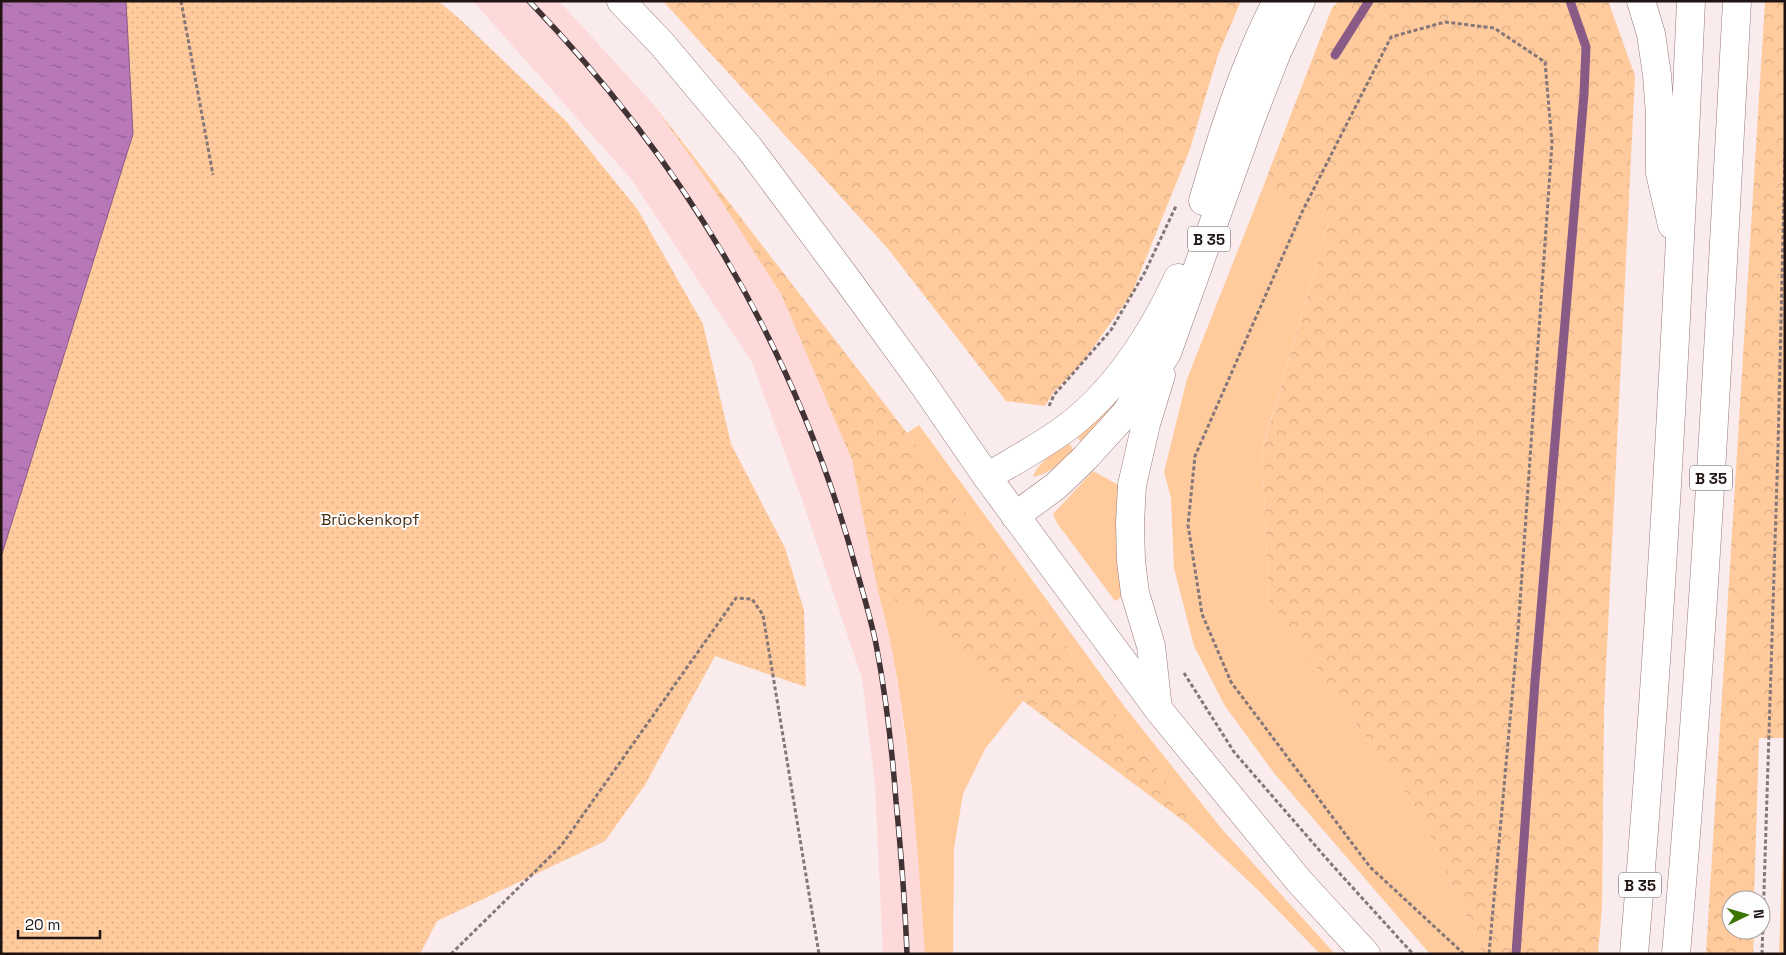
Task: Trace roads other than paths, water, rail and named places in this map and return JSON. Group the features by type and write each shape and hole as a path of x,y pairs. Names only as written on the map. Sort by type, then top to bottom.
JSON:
{"main road":[{"path":"621,1 662,44 750,149 923,384 1015,516 1158,709 1299,881 1366,954"},
{"name":"B 35","path":"987,477 1062,430 1094,404 1125,368 1163,310 1186,262 1203,199 1231,114 1259,40 1277,1"},
{"name":"B 35","path":"1158,709 1151,646 1135,592 1131,561 1132,486 1146,424 1167,353 1251,119 1277,52 1300,1"},
{"name":"B 35","path":"1641,1 1651,34 1657,75 1660,114 1660,173 1680,260"},
{"name":"B 35","path":"1634,954 1661,585 1680,260 1691,1"},
{"name":"B 35","path":"1676,954 1700,650 1737,1"},
{"name":"B 35","path":"1015,516 1056,486 1085,458 1125,414 1167,353"}],"water":[{"path":"1,1 126,1 133,134 1,557"}],"waterway":[{"path":"1335,55 1369,1"},
{"path":"1516,954 1535,681 1584,94 1586,47 1570,1"}],"railway":[{"path":"529,1 586,64 639,128 687,196 730,266 769,338 803,413 832,491 870,617 876,644 893,761 903,878 907,954"}],"park label":[{"name":"Brückenkopf","path":"370,519"}]}
